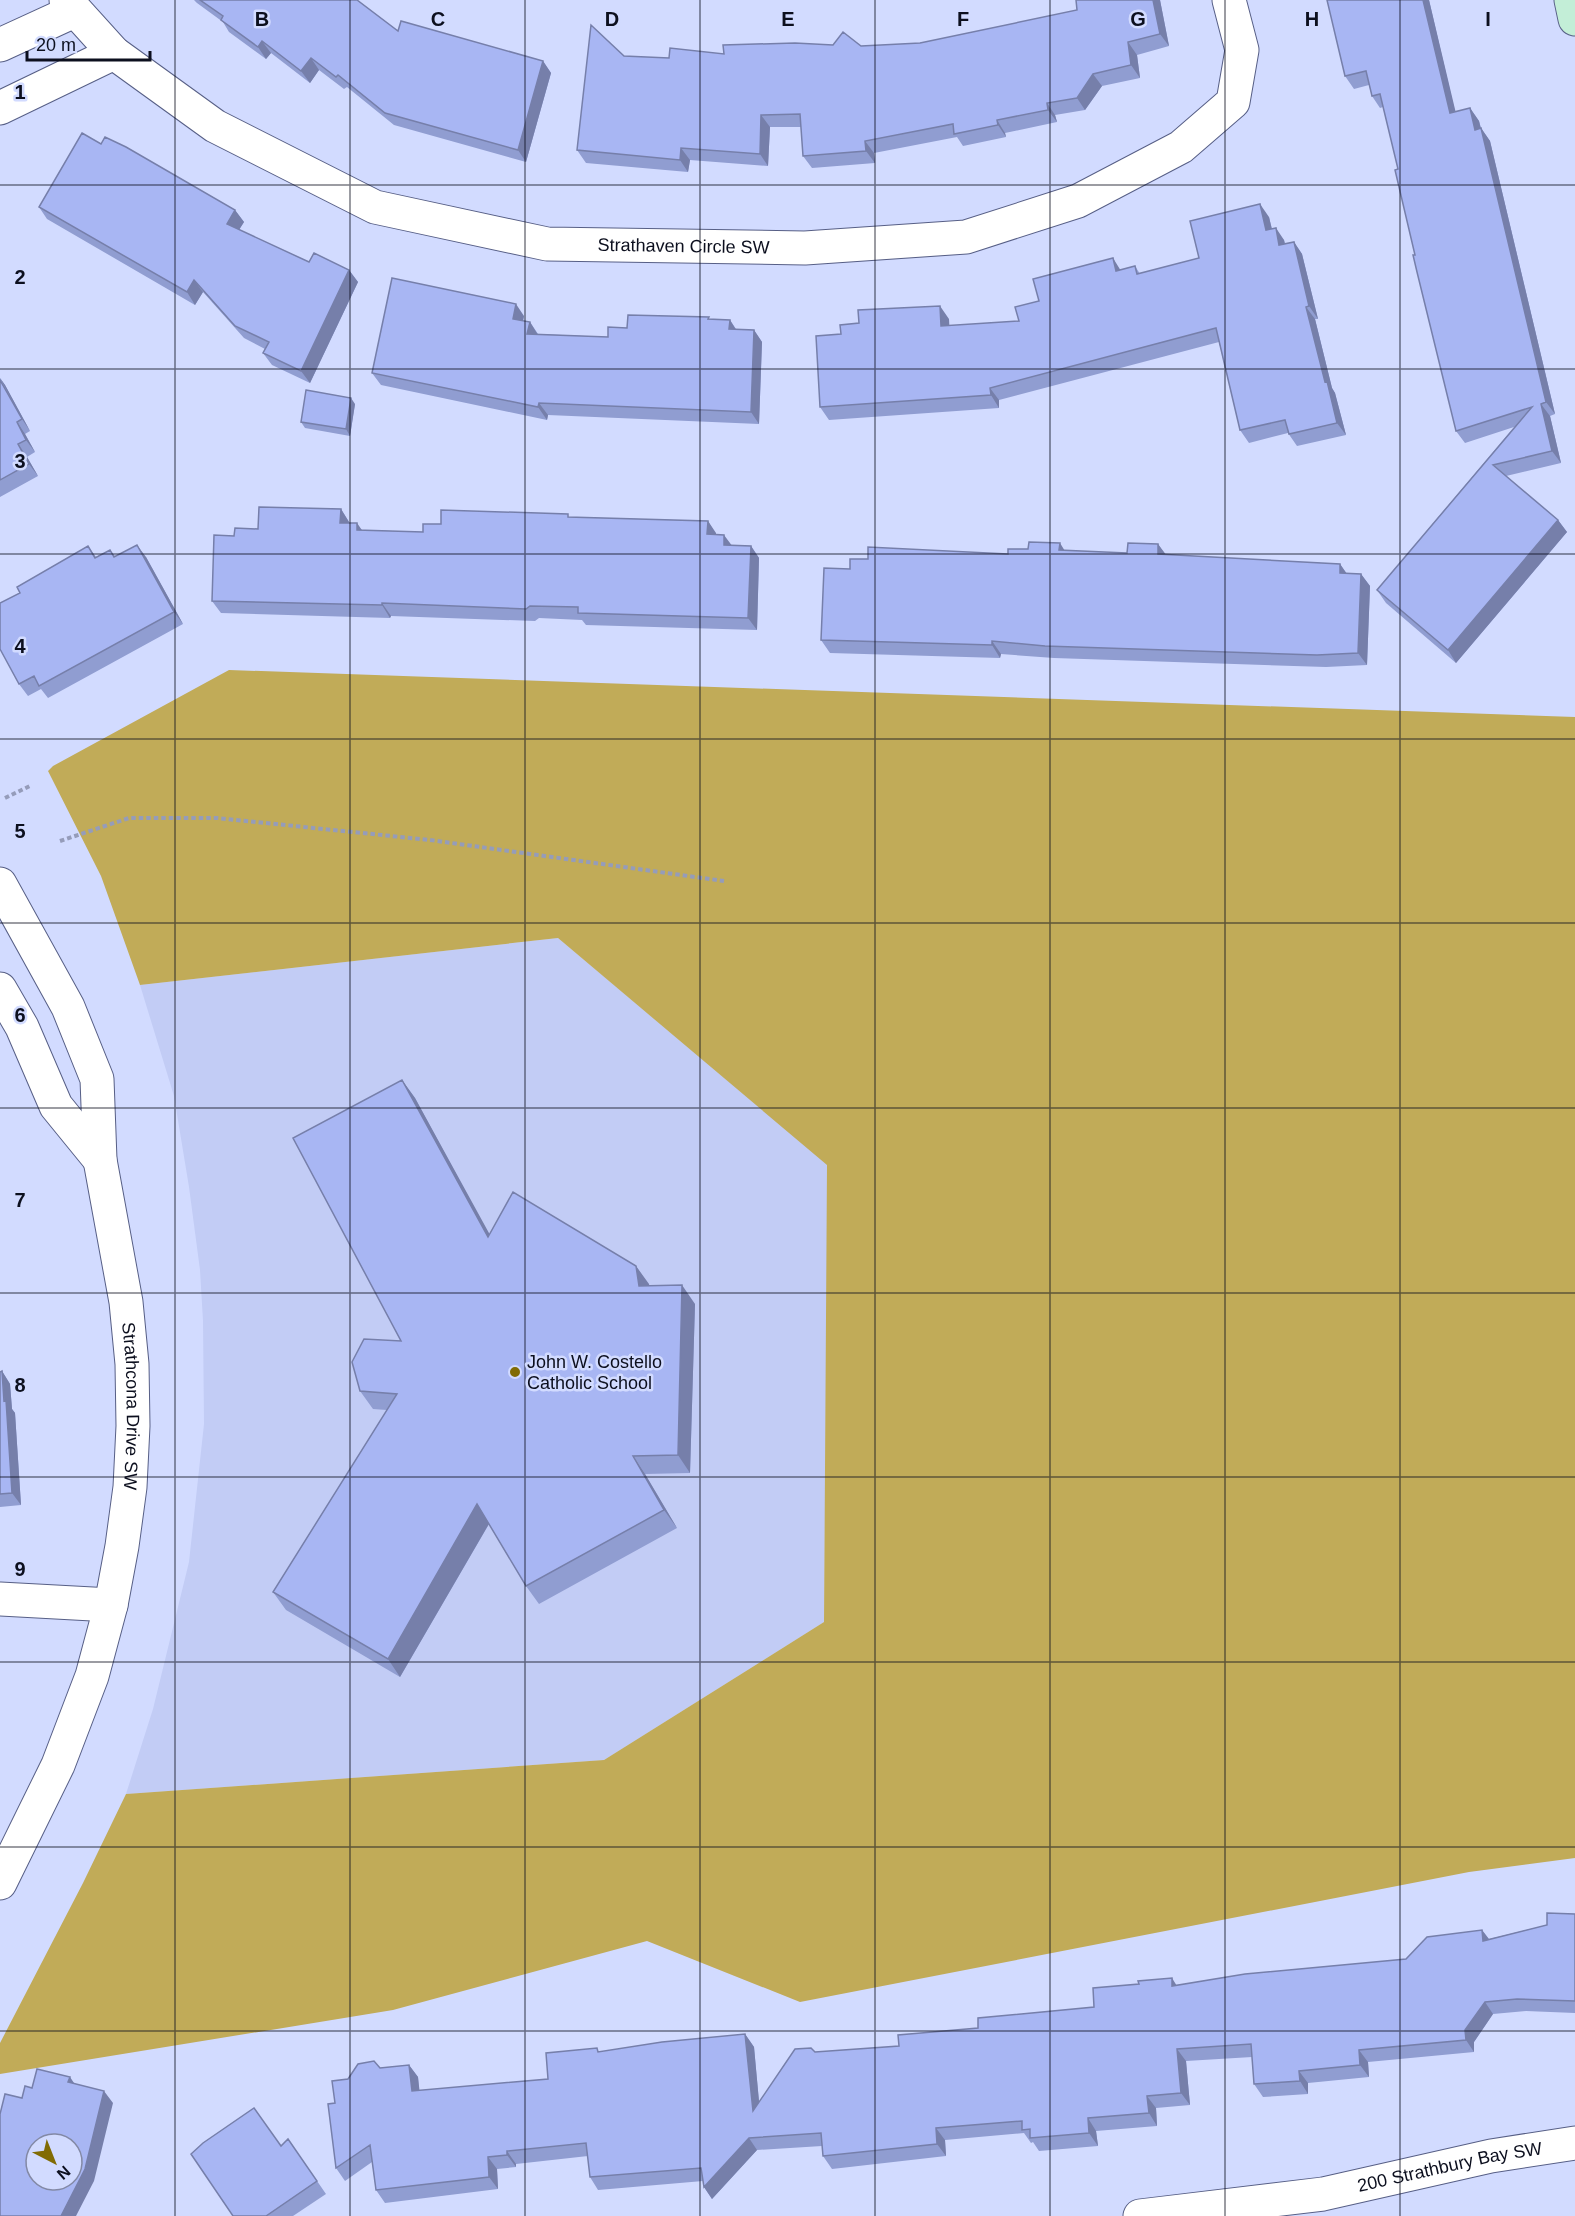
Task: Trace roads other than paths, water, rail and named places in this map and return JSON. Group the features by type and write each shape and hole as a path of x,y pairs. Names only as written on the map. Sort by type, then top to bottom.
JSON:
{"main road":[{"path":"1571,0 1575,19"}],"street":[{"name":"Strathaven Circle SW","path":"70,5 114,53 215,126 375,207 547,244 805,248 966,237 1078,201 1181,147 1233,102 1242,50 1229,0"},
{"path":"0,45 70,5"},
{"path":"0,108 114,53"},
{"name":"Strathcona Drive SW","path":"0,884 68,1007 97,1079 100,1160 126,1302 132,1374 133,1426 130,1487 122,1546 111,1605 92,1676 58,1765 0,1883"},
{"name":"Strathcona Drive SW","path":"0,989 22,1027 56,1106 100,1160"},
{"path":"0,1599 111,1605"},
{"name":"200 Strathbury Bay SW","path":"1140,2216 1324,2205 1491,2156 1575,2143"}],"place":[{"name":"John W. Costello Catholic School","path":"515,1372"}]}
